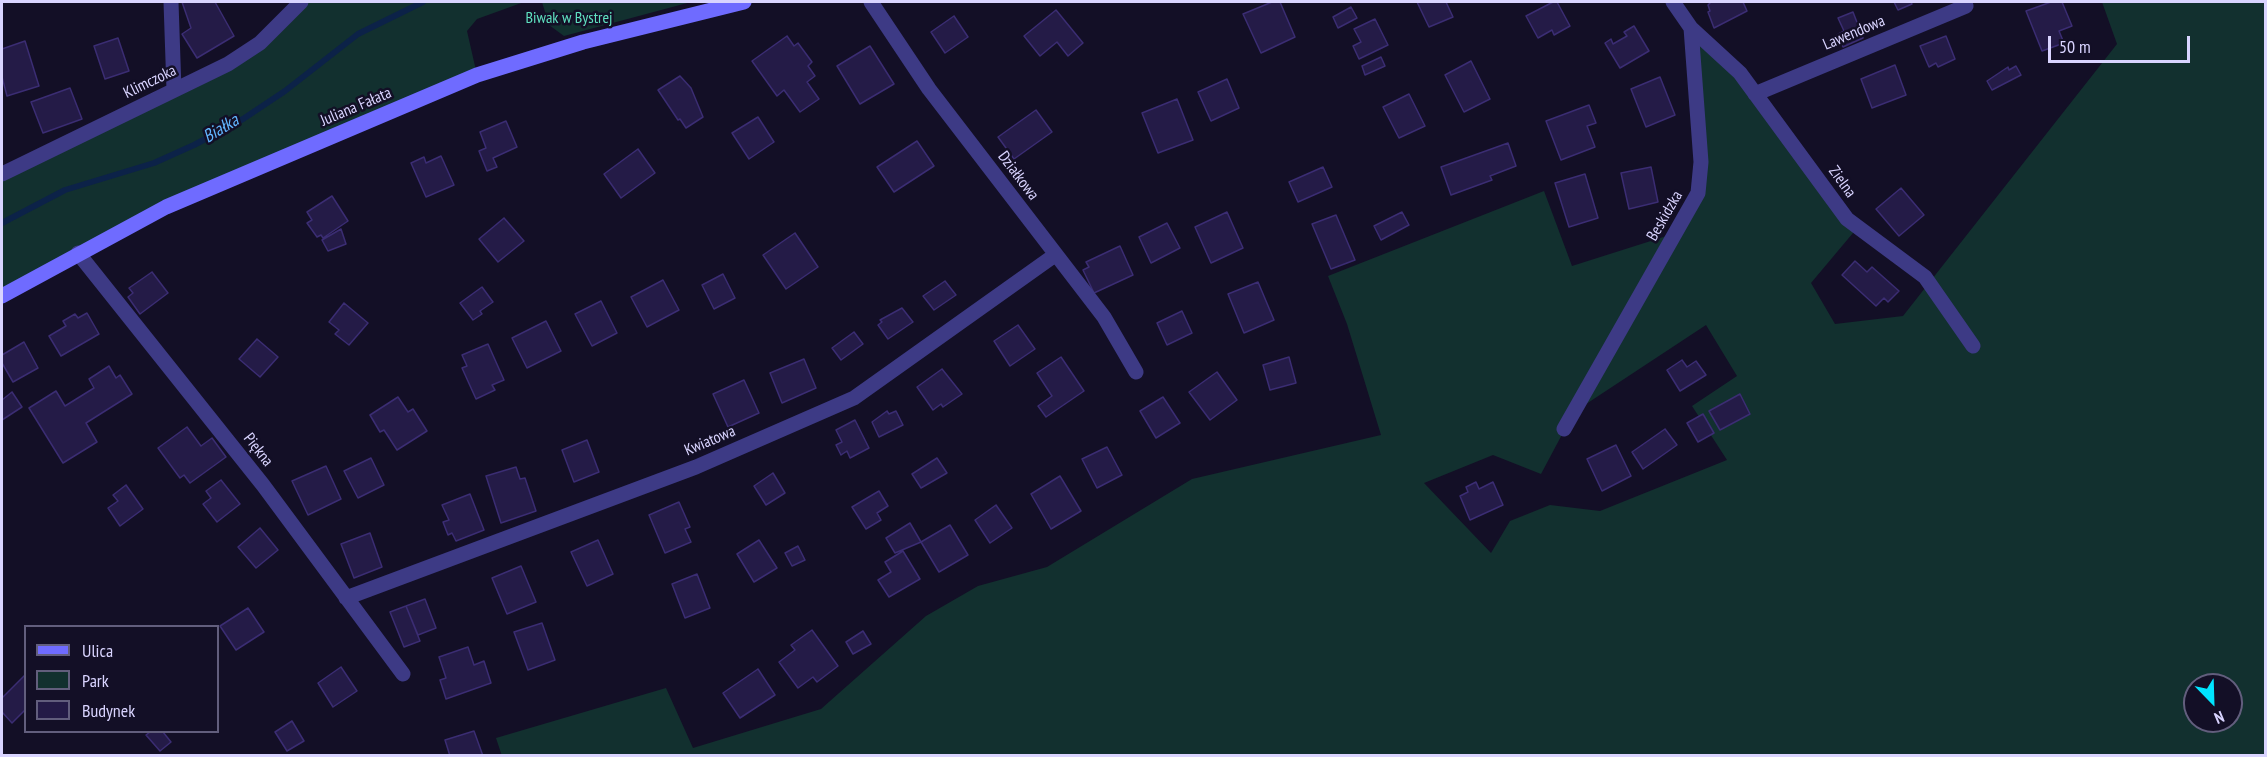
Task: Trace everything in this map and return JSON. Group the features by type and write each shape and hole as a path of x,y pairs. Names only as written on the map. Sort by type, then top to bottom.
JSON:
{"street":[{"path":"171,2 174,90"},
{"name":"Klimczoka","path":"2,174 228,64 260,42 301,2"},
{"name":"Juliana Fałata","path":"2,296 166,207 477,75 583,42 744,2"},
{"name":"Działkowa","path":"871,2 929,89 1104,317 1136,372"},
{"path":"1673,2 1691,28"},
{"name":"Lawendowa","path":"1755,94 1966,6"},
{"name":"Zielna","path":"1691,28 1740,73 1847,219 1925,277 1973,346"},
{"name":"Beskidzka","path":"1564,429 1698,193 1701,162 1691,28"},
{"name":"Piękna","path":"78,253 263,485 403,674"},
{"name":"Kwiatowa","path":"346,598 696,467 854,398 1055,255"}],"green space":[{"path":"301,2 524,2 477,19 467,31 477,75 166,207 2,295 2,174 228,64"},
{"name":"Biwak w Bystrej","path":"542,2 691,2 564,36 549,25"},
{"path":"2102,2 2265,2 2265,755 502,756 496,738 666,688 693,748 821,709 926,616 978,586 1047,567 1192,479 1381,435 1347,324 1328,276 1544,191 1572,266 1676,233 1699,193 1691,28 1740,73 1858,227 1811,283 1835,324 1903,316 2117,44","holes":["1706,325 1737,376 1692,406 1727,460 1600,511 1550,505 1510,521 1491,553 1424,483 1493,455 1541,474 1574,412"]}],"building":[{"path":"182,2 215,2 234,36 197,58 182,34 191,28"},
{"path":"1272,2 1280,2 1295,37 1261,53 1243,14"},
{"path":"1417,2 1446,2 1453,17 1429,27"},
{"path":"1557,2 1570,26 1554,35 1552,30 1538,38 1526,16"},
{"path":"1711,2 1743,2 1747,11 1714,28 1708,12 1710,11 1708,5"},
{"path":"1894,2 1911,2 1912,4 1898,10"},
{"path":"2051,2 2062,2 2072,26 2059,31 2064,43 2042,51 2026,11"},
{"path":"1351,7 1357,18 1338,28 1333,17"},
{"path":"1056,10 1083,43 1068,56 1057,42 1040,56 1024,36"},
{"path":"1853,12 1863,38 1843,47 1837,35 1844,31 1838,18"},
{"path":"954,16 968,37 945,53 931,32"},
{"path":"1375,19 1388,45 1359,59 1353,46 1361,42 1354,29"},
{"path":"1634,26 1649,51 1620,68 1605,43 1611,39 1613,44 1627,36 1624,32"},
{"path":"787,36 794,46 798,43 812,62 808,66 815,76 807,82 819,99 800,112 784,90 777,96 752,61"},
{"path":"1946,36 1955,59 1938,67 1936,63 1929,67 1920,46"},
{"path":"118,38 129,71 105,79 94,46"},
{"path":"25,41 39,86 7,96 2,77 2,49"},
{"path":"870,46 894,84 860,104 837,66"},
{"path":"1381,57 1385,66 1365,75 1362,66"},
{"path":"1471,61 1490,99 1464,112 1445,75"},
{"path":"1895,65 1906,95 1872,108 1861,79"},
{"path":"2016,66 2021,75 1992,90 1987,81 2008,67 2009,70"},
{"path":"680,76 691,88 703,117 686,128 658,90"},
{"path":"1660,77 1675,115 1646,127 1631,89"},
{"path":"1227,79 1239,108 1211,121 1198,92"},
{"path":"70,88 82,119 43,133 31,102"},
{"path":"1409,94 1425,126 1399,138 1383,107"},
{"path":"1177,99 1193,140 1158,153 1142,113"},
{"path":"1589,105 1596,123 1587,126 1595,147 1561,160 1546,121"},
{"path":"1036,110 1052,132 1014,159 998,137"},
{"path":"758,117 774,142 749,159 732,133"},
{"path":"506,121 517,147 493,158 497,167 487,171 479,151 486,148 480,132"},
{"path":"917,141 934,166 894,192 877,167"},
{"path":"1508,143 1516,166 1490,176 1492,180 1451,195 1441,167"},
{"path":"638,149 655,173 621,198 604,174"},
{"path":"441,156 454,185 426,197 411,163 424,157 426,163"},
{"path":"1323,167 1332,187 1298,202 1289,182"},
{"path":"1651,167 1658,202 1629,209 1621,173"},
{"path":"1585,174 1598,218 1569,227 1555,183"},
{"path":"1901,188 1924,215 1899,236 1876,209"},
{"path":"332,196 348,221 323,238 321,235 317,237 307,223 312,220 307,212"},
{"path":"1227,212 1243,248 1211,263 1195,227"},
{"path":"1402,212 1409,225 1381,240 1374,226"},
{"path":"1336,215 1355,260 1331,269 1312,224"},
{"path":"504,218 524,241 498,262 479,239"},
{"path":"1167,223 1180,248 1151,263 1139,237"},
{"path":"341,229 346,244 328,251 322,240"},
{"path":"795,233 818,267 786,289 763,255"},
{"path":"1120,246 1133,275 1094,293 1083,270 1089,267 1086,262"},
{"path":"1855,261 1867,272 1872,267 1899,291 1888,302 1884,298 1876,306 1842,275"},
{"path":"152,272 168,293 140,314 128,297 133,293 129,288"},
{"path":"723,274 735,298 714,309 702,285"},
{"path":"663,280 679,310 647,327 631,297"},
{"path":"945,281 956,295 934,310 923,296"},
{"path":"1258,282 1274,320 1244,333 1228,294"},
{"path":"482,287 493,302 480,311 482,314 473,320 460,303"},
{"path":"601,301 617,333 592,346 575,314"},
{"path":"344,303 368,323 349,345 335,334 339,330 329,322"},
{"path":"902,308 913,322 888,339 878,325 882,322 880,320"},
{"path":"1182,311 1192,333 1167,345 1157,323"},
{"path":"87,313 99,334 61,356 49,336 66,326 63,321 75,314 78,318"},
{"path":"546,321 561,351 527,368 512,338"},
{"path":"1018,325 1035,349 1010,366 994,341"},
{"path":"854,332 863,344 841,360 832,348"},
{"path":"257,339 278,357 260,377 239,359"},
{"path":"24,342 38,368 13,382 2,363 2,355"},
{"path":"488,344 504,380 492,385 495,390 476,399 462,368 467,366 462,355"},
{"path":"1061,357 1084,391 1046,417 1038,406 1052,396 1037,373"},
{"path":"1289,357 1296,383 1270,390 1263,365"},
{"path":"804,359 816,388 782,403 770,373"},
{"path":"1682,360 1687,367 1696,361 1706,375 1680,391 1667,370"},
{"path":"109,366 116,378 120,375 132,394 86,423 97,442 63,463 29,408 56,391 65,406 94,388 89,379"},
{"path":"942,369 962,394 943,407 941,404 933,410 917,387"},
{"path":"1217,372 1237,400 1210,420 1189,392"},
{"path":"744,380 759,413 728,427 713,394"},
{"path":"12,392 22,407 2,420 2,400"},
{"path":"1740,394 1750,414 1720,430 1709,411"},
{"path":"398,397 408,412 413,409 427,431 397,450 384,430 380,432 370,415"},
{"path":"1163,397 1180,423 1156,438 1140,411"},
{"path":"887,411 889,414 896,411 903,425 879,437 872,422"},
{"path":"1703,414 1714,433 1698,442 1687,423"},
{"path":"855,420 869,448 850,458 847,451 841,455 836,445 842,442 836,430"},
{"path":"187,427 201,446 212,438 226,457 190,483 184,475 180,478 158,448"},
{"path":"1665,429 1677,445 1643,469 1632,452"},
{"path":"587,440 599,472 574,482 562,450"},
{"path":"1616,445 1631,476 1602,491 1587,459"},
{"path":"1107,447 1122,475 1097,488 1082,459"},
{"path":"371,458 384,485 358,498 344,471"},
{"path":"937,458 947,473 921,488 912,474"},
{"path":"326,466 341,499 308,515 292,481"},
{"path":"516,467 520,479 525,478 536,511 501,523 486,476"},
{"path":"773,473 785,493 766,505 754,486"},
{"path":"1060,476 1081,511 1051,529 1031,494"},
{"path":"221,480 240,504 217,522 203,504 211,498 206,491"},
{"path":"1476,482 1479,489 1493,482 1503,505 1470,520 1460,496 1468,492 1466,487"},
{"path":"126,485 143,509 120,526 108,508 118,501 113,495"},
{"path":"879,491 888,506 877,513 881,520 866,529 852,507"},
{"path":"470,494 484,530 456,541 452,533 448,535 443,522 449,520 442,505"},
{"path":"679,502 690,527 685,529 691,542 665,553 649,515"},
{"path":"996,505 1012,528 990,543 975,520"},
{"path":"910,523 921,542 895,553 886,538"},
{"path":"950,525 968,555 939,572 921,542"},
{"path":"260,528 278,550 256,568 238,547"},
{"path":"370,533 382,567 354,578 341,544"},
{"path":"598,540 613,574 587,586 571,552"},
{"path":"759,540 777,568 754,582 737,554"},
{"path":"798,546 805,560 792,566 785,553"},
{"path":"903,551 920,579 889,597 878,580 891,572 885,562"},
{"path":"521,566 536,602 507,614 492,578"},
{"path":"697,574 710,608 685,618 672,584"},
{"path":"425,599 436,628 418,635 406,606"},
{"path":"406,606 420,641 404,647 390,612"},
{"path":"248,608 264,632 236,650 220,626"},
{"path":"542,623 555,660 528,670 514,632"},
{"path":"812,630 838,666 817,682 813,677 798,688 779,662 795,650 791,645"},
{"path":"863,631 871,644 853,654 846,642"},
{"path":"468,647 474,665 484,661 491,683 446,699 440,680 446,678 439,657"},
{"path":"341,667 357,691 333,707 318,683"},
{"path":"758,669 775,695 740,718 723,693"},
{"path":"24,676 24,711 12,723 2,712 2,698"},
{"path":"292,721 304,741 287,751 275,732"},
{"path":"474,731 483,756 450,756 445,740"},
{"path":"164,733 171,742 160,751 146,735"}],"waterway":[{"name":"Białka","path":"2,223 65,190 154,163 194,145 243,119 285,91 358,34 423,2"}]}
